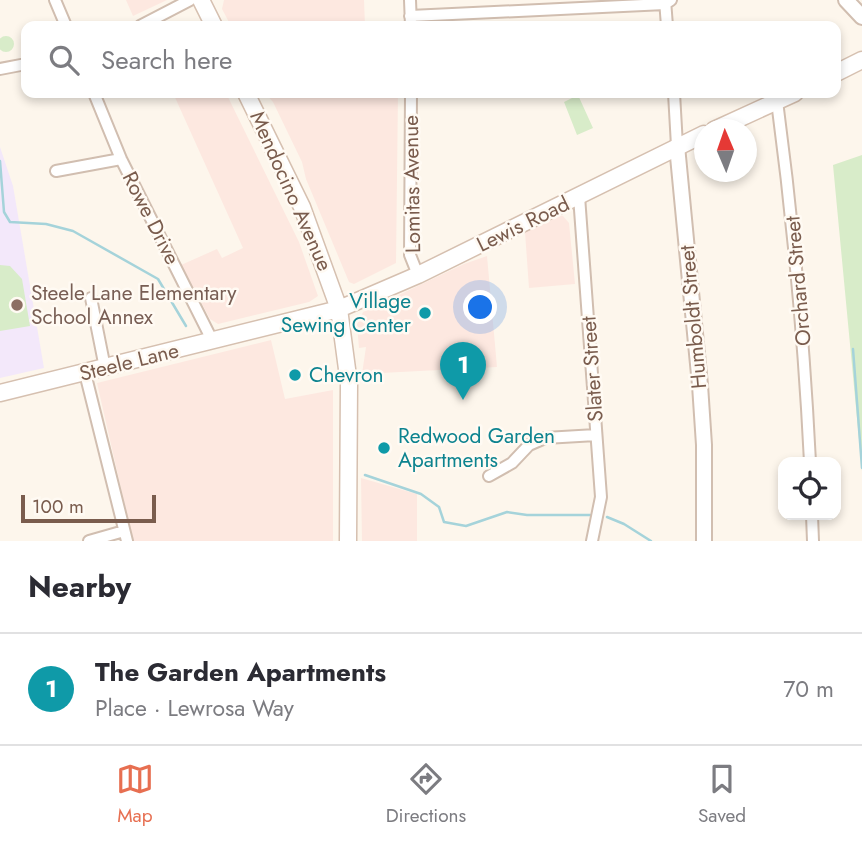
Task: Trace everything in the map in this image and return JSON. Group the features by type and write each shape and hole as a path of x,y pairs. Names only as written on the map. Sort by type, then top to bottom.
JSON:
{"main road":[{"path":"201,0 212,21"},
{"path":"841,70 862,60"},
{"name":"Mendocino Avenue","path":"248,98 302,207 339,309 349,384 348,541"},
{"path":"738,119 784,98"},
{"name":"Lewis Road","path":"339,309 418,275 694,139"},
{"name":"Steele Lane","path":"0,393 339,309"}],"street":[{"path":"55,0 64,21"},
{"path":"150,21 190,0"},
{"path":"410,0 410,21 667,1 667,21"},
{"path":"534,0 534,12"},
{"path":"846,0 862,17"},
{"path":"0,69 21,65"},
{"name":"Rowe Drive","path":"96,98 121,159 213,342"},
{"name":"Lomitas Avenue","path":"411,98 410,255 418,275"},
{"name":"Humboldt Street","path":"674,98 700,385 704,445 704,541"},
{"name":"Orchard Street","path":"777,101 805,365 810,457"},
{"path":"56,171 121,159"},
{"name":"Slater Street","path":"579,196 601,497 592,541"},
{"path":"91,298 105,368"},
{"path":"85,373 126,536 89,541"},
{"path":"489,477 512,463 529,445 545,438 596,435"},
{"path":"812,520 813,541"}],"shaded area":[{"path":"126,0 167,0 133,16"},
{"path":"224,0 364,0 365,21 228,21 222,9"},
{"path":"175,98 228,98 299,242 318,296 309,302 218,324 210,319 181,265 217,249 222,258 243,248"},
{"path":"269,98 398,98 396,263 354,284 349,282 306,179 302,162"},
{"name":"Steele Lane Elementary School Annex","path":"0,147 13,186 44,368 0,378"},
{"path":"560,215 569,223 575,284 529,288 525,232"},
{"path":"487,256 497,367 362,374 366,347 359,348 357,324 363,312 464,264"},
{"path":"271,340 285,399 333,390 333,541 133,541 97,383"},
{"path":"361,478 417,494 417,541 362,541"}],"green space":[{"path":"3,37 9,37 13,41 13,47 9,51 3,51 -1,47 -1,41"},
{"path":"579,98 593,128 577,135 564,102"},
{"path":"862,155 862,471 833,165"},
{"path":"0,265 10,266 22,279 30,326 0,331"}],"waterway":[{"path":"0,161 4,212 10,222 46,224 73,231 158,279 186,326"},
{"path":"853,349 862,468"},
{"path":"365,475 421,494 439,507 444,522 466,526 507,512 527,515 590,515"},
{"path":"607,517 651,541"}],"place":[{"name":"Steele Lane Elementary School Annex","path":"17,305"},
{"name":"Village Sewing Center","path":"425,313"},
{"name":"Chevron","path":"295,375"},
{"name":"The Garden Apartments","path":"463,400"},
{"name":"Redwood Garden Apartments","path":"384,448"}]}
